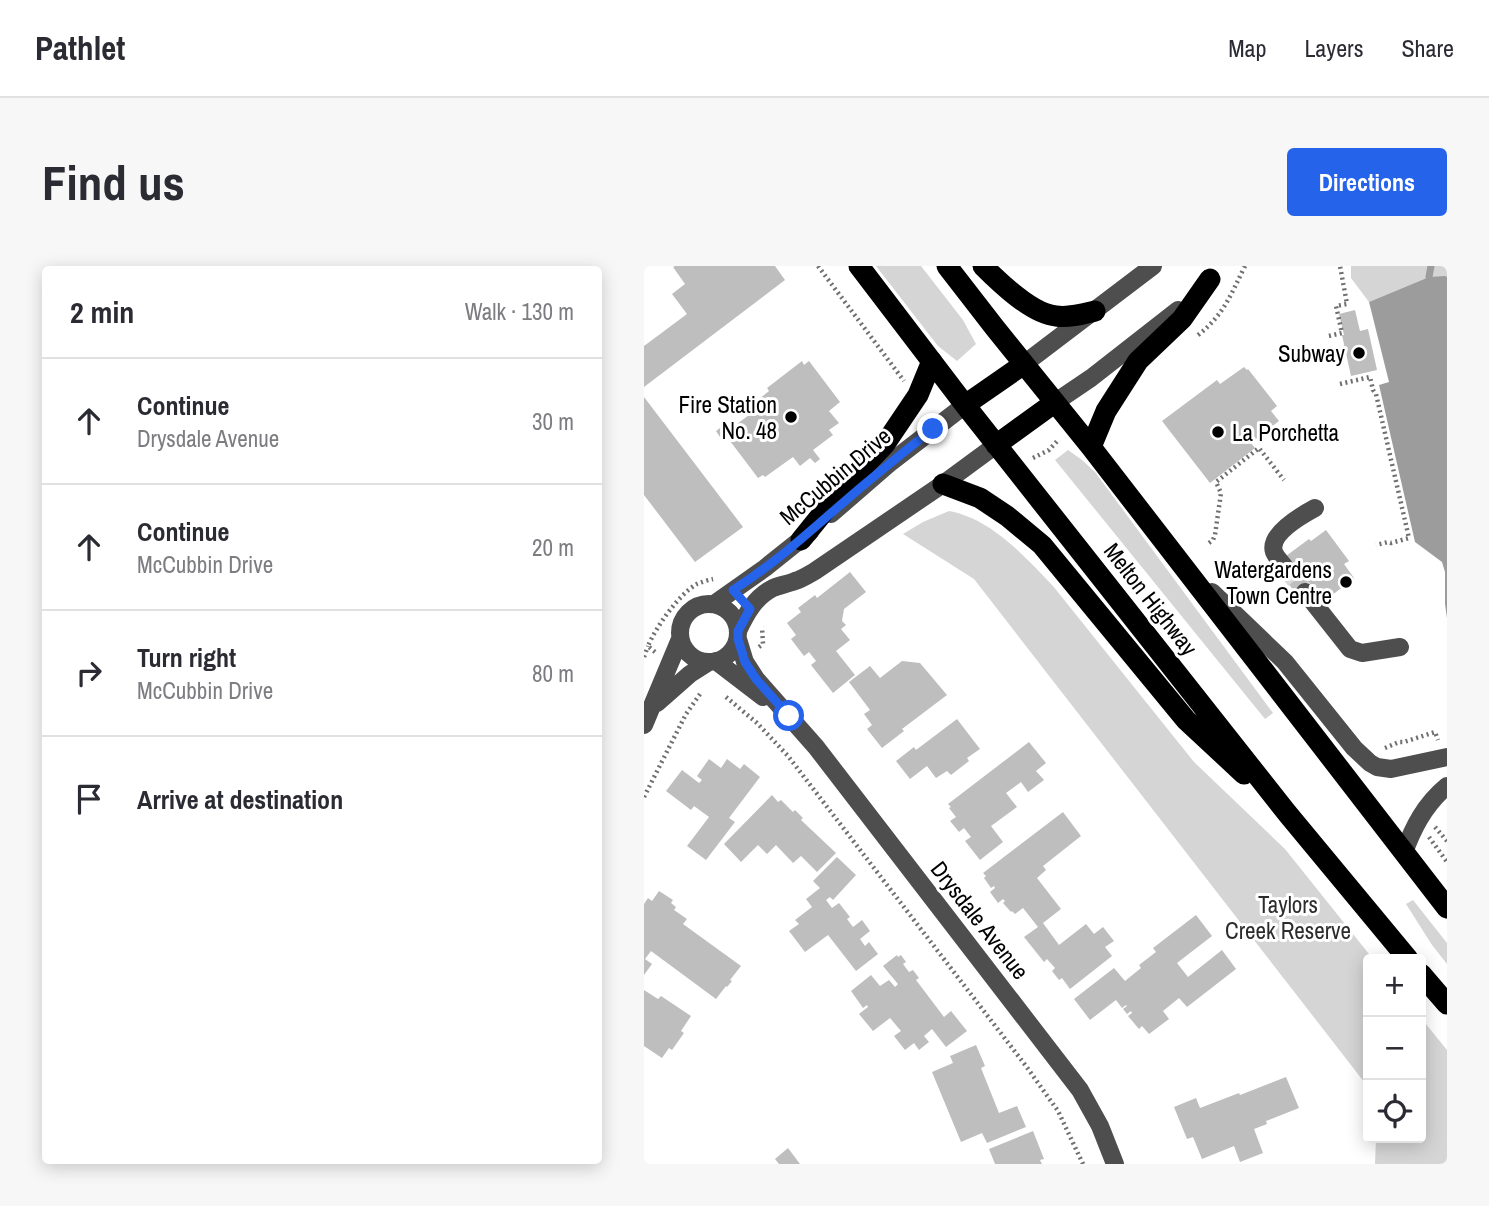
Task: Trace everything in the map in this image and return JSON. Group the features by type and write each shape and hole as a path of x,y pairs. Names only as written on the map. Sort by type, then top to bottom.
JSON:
{"highway":[{"name":"Melton Highway","path":"859,266 996,445 1287,813 1404,954"},
{"name":"Melton Highway","path":"947,266 1091,447 1447,908"},
{"path":"984,266 1000,282 1041,312 1066,316 1095,311"},
{"path":"1091,447 1109,407 1138,361 1182,319 1213,272"},
{"path":"801,540 844,487 885,444 914,402 932,361"},
{"name":"McCubbin Drive","path":"965,405 1024,363"},
{"path":"996,445 1055,403"},
{"path":"943,484 980,498 1042,545 1195,731 1287,813"},
{"path":"1426,980 1447,1004"}],"street":[{"path":"1024,363 1153,266"},
{"path":"1055,403 1169,318 1213,272"},
{"name":"McCubbin Drive","path":"714,604 801,540 891,462 965,405"},
{"path":"652,708 686,677 730,653 750,609 773,588 815,571 996,445"},
{"path":"1284,566 1274,552 1277,538 1297,519 1315,508"},
{"path":"1177,558 1285,662 1354,748 1370,763 1391,769 1446,751"},
{"path":"1304,592 1350,649 1362,653 1400,647"},
{"path":"644,725 680,639 683,619 687,612 700,604 714,604 731,613 736,622 740,669"},
{"path":"680,639 690,656 713,662"},
{"name":"Drysdale Avenue","path":"713,662 740,669 789,716 816,747 1080,1090 1100,1126 1115,1164"},
{"path":"1404,853 1422,813 1447,786"}],"path":[{"path":"1329,336 1342,333 1336,306 1347,304 1340,266"},
{"path":"1340,384 1370,377 1409,538 1376,545"},
{"path":"1209,543 1215,534 1221,489 1216,481 1259,448 1284,480"},
{"path":"644,657 653,634 669,611 696,585 723,575 733,590"},
{"path":"750,609 762,624 763,644 754,650 722,693 757,723 788,756 1002,1035 1058,1111 1083,1164"},
{"path":"648,646 670,665"},
{"path":"644,797 686,714 702,691 686,677"},
{"path":"1377,752 1399,741 1405,743 1435,732 1446,751"},
{"path":"1432,842 1447,862"}],"green space":[{"path":"876,266 921,266 963,320 976,344 957,361 938,346"},
{"path":"1351,266 1447,266 1447,277 1429,277 1369,302 1351,278"},
{"path":"1068,450 1095,472 1273,713 1265,719 1055,460"},
{"name":"Taylors Creek Reserve","path":"949,511 965,515 993,530 1019,551 1053,586 1194,762 1285,849 1369,954 1363,954 1363,1081 974,579 903,534"},
{"path":"1413,900 1447,943 1447,964 1406,904"},
{"path":"1426,1024 1447,1050 1447,1164 1375,1164 1376,1143 1426,1143"}],"shaded area":[{"path":"1445,276 1447,618 1442,562 1415,542 1379,385 1389,382 1369,302 1429,277"}],"building":[{"path":"775,266 785,280 644,387 644,346 687,314 672,294 685,284 673,267"},
{"name":"Subway","path":"1355,310 1360,331 1368,329 1377,370 1351,376 1339,314"},
{"name":"Fire Station No. 48","path":"802,361 804,365 809,361 840,402 829,411 839,423 829,430 833,435 813,450 820,459 815,463 810,458 800,466 793,457 765,477 763,475 758,478 727,437 722,440 716,431 724,425 729,430 757,409 753,404 769,391 767,388"},
{"name":"La Porchetta","path":"1244,367 1277,406 1271,411 1279,421 1251,443 1255,448 1210,483 1162,421 1217,380 1220,384"},
{"path":"644,397 743,527 695,562 644,495"},
{"path":"1326,530 1349,561 1344,564 1354,578 1322,603 1299,597 1278,571 1286,556"},
{"path":"850,572 866,592 844,609 842,621 846,625 841,629 850,640 836,651 855,675 833,693 811,665 816,661 809,652 804,656 791,639 796,635 787,623 801,612 798,608 815,595 817,598"},
{"path":"902,661 920,663 947,695 882,748 867,729 872,725 864,714 870,710 849,682 870,666 880,678"},
{"path":"957,719 980,749 951,775 947,771 936,778 927,766 910,779 896,761 914,747 916,750"},
{"path":"1029,742 1046,763 1036,771 1044,780 1028,792 1021,782 1006,793 1017,807 991,826 1003,842 980,860 965,841 971,837 964,828 959,832 950,821 956,817 948,804"},
{"path":"709,759 721,768 727,759 740,769 744,764 760,777 729,818 735,822 706,860 687,846 709,817 694,806 691,810 666,791 682,770 699,783 702,780 697,776"},
{"path":"772,795 793,812 795,810 803,818 801,820 836,853 817,872 801,856 793,863 776,845 767,854 758,845 741,862 724,844"},
{"path":"1063,812 1081,836 1043,866 1046,870 1037,878 1061,909 1043,923 1059,945 1086,924 1094,934 1103,927 1114,941 1105,947 1112,956 1070,989 1062,978 1059,980 1052,971 1055,968 1047,959 1044,962 1024,937 1038,927 1023,908 1015,914 1003,903 1003,899 998,903 990,892 994,886 991,888 983,873"},
{"path":"837,857 856,875 833,900 830,897 826,900 832,908 839,903 850,917 847,919 853,927 862,920 870,931 860,939 865,946 869,942 878,954 856,971 828,935 805,952 789,931 799,924 795,920 812,907 806,899 820,888 813,881"},
{"path":"659,891 673,900 671,903 676,907 674,910 687,919 683,924 741,966 716,999 651,951 645,959 652,964 644,975 644,904 648,898 652,901"},
{"path":"1196,915 1212,936 1177,963 1188,977 1222,950 1236,969 1187,1007 1179,998 1163,1011 1169,1019 1149,1034 1142,1026 1139,1029 1128,1016 1131,1011 1127,1014 1123,1009 1127,1006 1122,1008 1116,1000 1090,1020 1074,999 1114,968 1125,981 1141,968 1139,965 1156,952 1153,948"},
{"path":"901,955 906,962 903,964 909,972 913,970 919,978 916,980 944,1017 951,1011 967,1031 946,1047 932,1029 924,1036 929,1042 919,1050 914,1043 905,1050 894,1036 901,1031 890,1018 873,1031 859,1014 868,1007 867,1005 863,1008 851,991 871,975 880,986 889,980 895,987 898,984 883,966"},
{"path":"644,990 658,999 661,996 691,1016 681,1031 684,1033 672,1050 669,1048 662,1058 644,1046"},
{"path":"976,1045 985,1066 981,1068 999,1113 1017,1106 1026,1127 987,1143 982,1133 961,1142 932,1072 953,1063 950,1056"},
{"path":"1286,1077 1299,1108 1266,1121 1267,1124 1254,1129 1263,1153 1240,1162 1234,1146 1202,1159 1193,1137 1187,1139 1174,1107 1196,1098 1200,1108"},
{"path":"1033,1131 1044,1159 1040,1160 1042,1164 995,1164 989,1149"},
{"path":"788,1148 800,1164 779,1164 775,1159"}],"waterway":[{"path":"1430,284 1431,266"}],"tunnel":[{"path":"1284,566 1305,592"}],"place":[{"name":"Subway","path":"1359,353"},
{"name":"Fire Station No. 48","path":"791,417"},
{"name":"La Porchetta","path":"1218,432"},
{"name":"Watergardens Town Centre","path":"1346,582"}],"route":[{"path":"789,716 756,679 745,662 738,631 750,609 733,590 797,543 933,429"}]}
